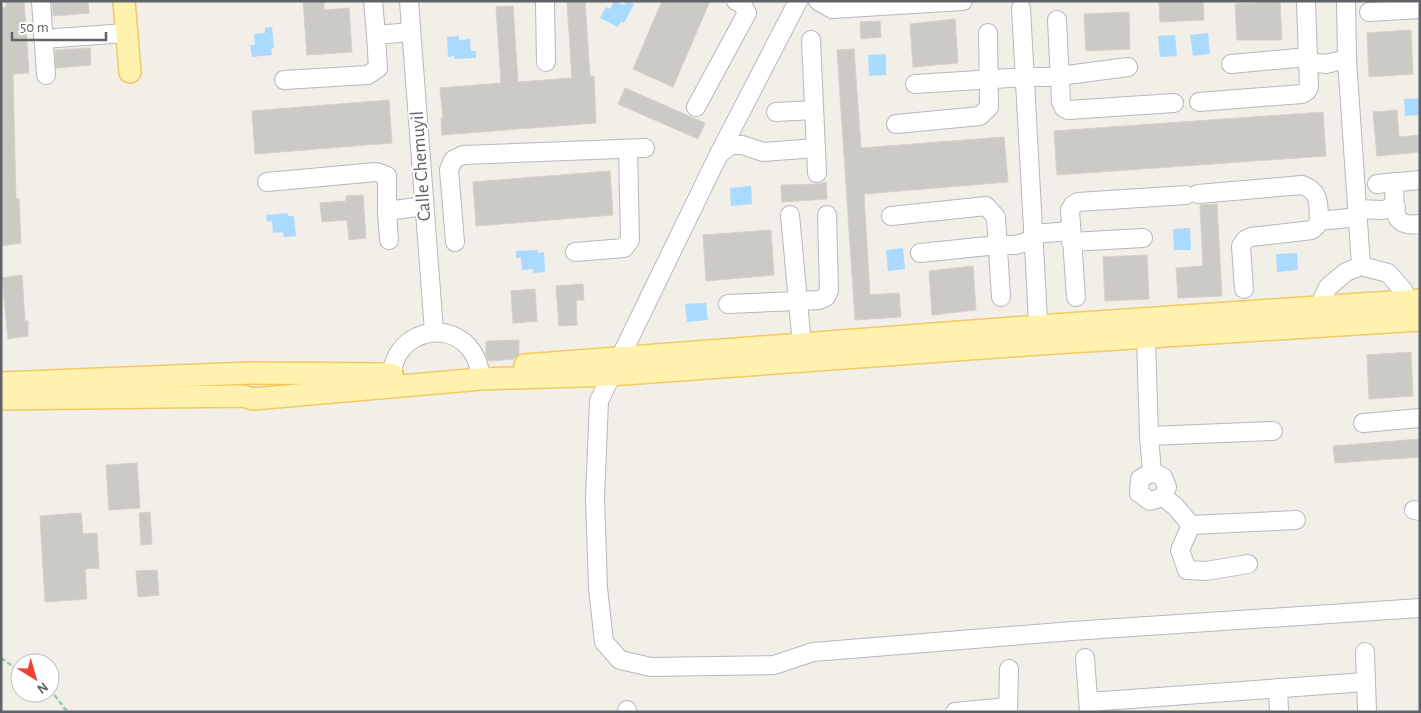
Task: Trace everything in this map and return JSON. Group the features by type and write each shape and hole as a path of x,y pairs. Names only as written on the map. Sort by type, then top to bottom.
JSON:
{"main road":[{"path":"124,1 130,72"},
{"path":"1,399 242,396 252,399 390,380 615,367 1038,335 1415,310"},
{"path":"1038,335 1146,338 1318,317"},
{"path":"1,383 249,374 390,380"}],"street":[{"path":"41,1 46,75"},
{"path":"284,80 368,75 378,68 373,1"},
{"name":"Calle Chemuyil","path":"409,1 434,331"},
{"path":"545,1 546,62"},
{"path":"696,107 747,12 742,4 736,1"},
{"path":"798,1 719,154 599,401 595,507 598,588 604,642 620,660 651,667 774,665 812,652 1081,630 1420,608"},
{"path":"818,1 832,9 963,1"},
{"path":"1346,1 1347,60 1361,266"},
{"path":"1199,102 1302,94 1307,91 1309,87 1306,2"},
{"path":"1021,8 1038,335"},
{"path":"1370,12 1420,9"},
{"path":"1057,20 1061,102 1064,108 1068,110 1174,103"},
{"path":"376,35 411,32"},
{"path":"43,39 126,33"},
{"path":"896,124 980,116 989,108 988,33"},
{"path":"810,40 817,172"},
{"path":"1231,64 1308,59 1326,64 1347,60"},
{"path":"915,84 1060,75 1128,67"},
{"path":"776,112 814,110"},
{"path":"719,154 731,145 742,145 763,152 816,148"},
{"path":"456,242 449,170 453,160 463,155 636,149 630,240 624,248 575,252"},
{"path":"267,182 376,172 387,176 389,240"},
{"path":"1420,180 1386,183 1389,208 1396,218 1401,223 1408,225 1420,224"},
{"path":"1076,297 1070,210 1078,202 1192,195 1302,185 1312,188 1317,196 1319,221 1312,230 1251,236 1245,240 1242,246 1244,289"},
{"path":"387,211 451,193"},
{"path":"891,216 986,206 996,217 1001,296"},
{"path":"1319,221 1389,208"},
{"path":"790,215 803,352"},
{"path":"728,304 819,300 826,296 829,290 827,215"},
{"path":"920,253 1015,245 1033,237 1143,238"},
{"path":"1318,317 1328,287 1346,272 1361,266 1388,273 1403,290 1415,310"},
{"path":"390,380 397,356 405,346 415,338 434,331 462,340 471,349 477,360 480,374"},
{"path":"1146,338 1152,472"},
{"path":"1363,423 1420,418"},
{"path":"1149,436 1273,431"},
{"path":"1152,472 1140,479 1139,493 1150,500 1163,497 1175,506 1191,525"},
{"path":"1152,472 1163,476 1167,487 1163,497"},
{"path":"1191,525 1296,520"},
{"path":"1191,525 1180,550 1187,570 1206,571 1248,564"},
{"path":"1365,652 1367,712"},
{"path":"1085,658 1089,707 1278,688 1365,682"},
{"path":"955,712 1008,709 1009,669"},
{"path":"1278,688 1280,712"}],"path":[{"path":"60,701 69,712"}],"water":[{"path":"614,1 625,5 627,1 634,4 624,23 621,22 618,27 600,18 606,7 610,9"},
{"path":"272,27 274,48 271,49 272,55 252,57 250,45 255,45 254,34 265,33 265,28"},
{"path":"1208,33 1210,54 1193,56 1190,35"},
{"path":"1175,35 1177,56 1160,57 1158,36"},
{"path":"459,36 459,40 470,39 471,51 476,51 476,58 455,59 454,56 448,57 447,37"},
{"path":"886,54 886,75 869,76 868,55"},
{"path":"1420,98 1420,115 1405,116 1404,99"},
{"path":"751,186 752,204 731,206 730,188"},
{"path":"288,213 288,216 294,216 296,236 284,237 283,232 273,233 272,221 267,222 266,215"},
{"path":"1190,228 1191,250 1174,250 1173,229"},
{"path":"903,248 905,269 888,271 886,250"},
{"path":"537,250 538,253 544,252 545,272 533,273 533,269 522,270 521,258 516,258 516,251"},
{"path":"1297,253 1298,270 1277,272 1276,254"},
{"path":"706,303 708,320 687,322 685,304"}],"building":[{"path":"6,1 24,1 29,73 13,74 16,199 19,199 21,243 1,246 1,8 6,7"},
{"path":"52,1 88,1 89,13 53,16"},
{"path":"303,1 324,1 324,10 349,8 352,52 307,55"},
{"path":"567,1 585,1 590,76 594,76 596,123 442,135 441,118 443,118 440,88 501,83 496,7 513,6 518,82 572,78"},
{"path":"662,1 710,1 673,87 633,69"},
{"path":"1203,1 1204,20 1160,22 1159,2"},
{"path":"1280,2 1282,40 1237,40 1235,4"},
{"path":"1129,12 1130,49 1086,51 1084,14"},
{"path":"955,19 958,63 913,67 910,24"},
{"path":"880,21 881,37 861,39 860,22"},
{"path":"1411,30 1413,74 1369,77 1367,33"},
{"path":"90,48 91,65 56,68 55,50"},
{"path":"854,49 861,148 1004,137 1008,182 864,194 870,295 899,293 901,317 855,320 837,50"},
{"path":"625,88 705,123 698,139 618,104"},
{"path":"389,100 392,143 255,154 252,111"},
{"path":"1397,110 1399,137 1420,135 1420,152 1377,156 1373,112"},
{"path":"1323,112 1326,156 1057,175 1054,131"},
{"path":"610,171 613,215 476,226 473,182"},
{"path":"826,182 827,199 782,202 781,185"},
{"path":"363,195 366,238 349,240 347,220 322,222 320,203 346,201 346,196"},
{"path":"1217,204 1222,296 1178,298 1176,268 1203,266 1200,205"},
{"path":"771,230 774,275 706,281 703,235"},
{"path":"1147,255 1149,299 1105,301 1103,257"},
{"path":"973,266 976,310 932,315 929,271"},
{"path":"22,275 25,321 28,321 28,336 8,339 2,278"},
{"path":"583,284 584,300 576,300 577,325 559,326 556,286"},
{"path":"535,289 537,321 513,323 511,291"},
{"path":"519,340 519,354 514,359 489,361 486,356 486,341"},
{"path":"1411,352 1413,396 1369,399 1367,355"},
{"path":"1420,439 1420,457 1335,463 1333,446"},
{"path":"137,463 140,508 109,510 106,465"},
{"path":"150,512 152,544 141,545 139,513"},
{"path":"81,513 83,534 97,533 99,568 85,569 87,599 45,602 40,516"},
{"path":"157,570 159,595 138,597 136,571"}]}
